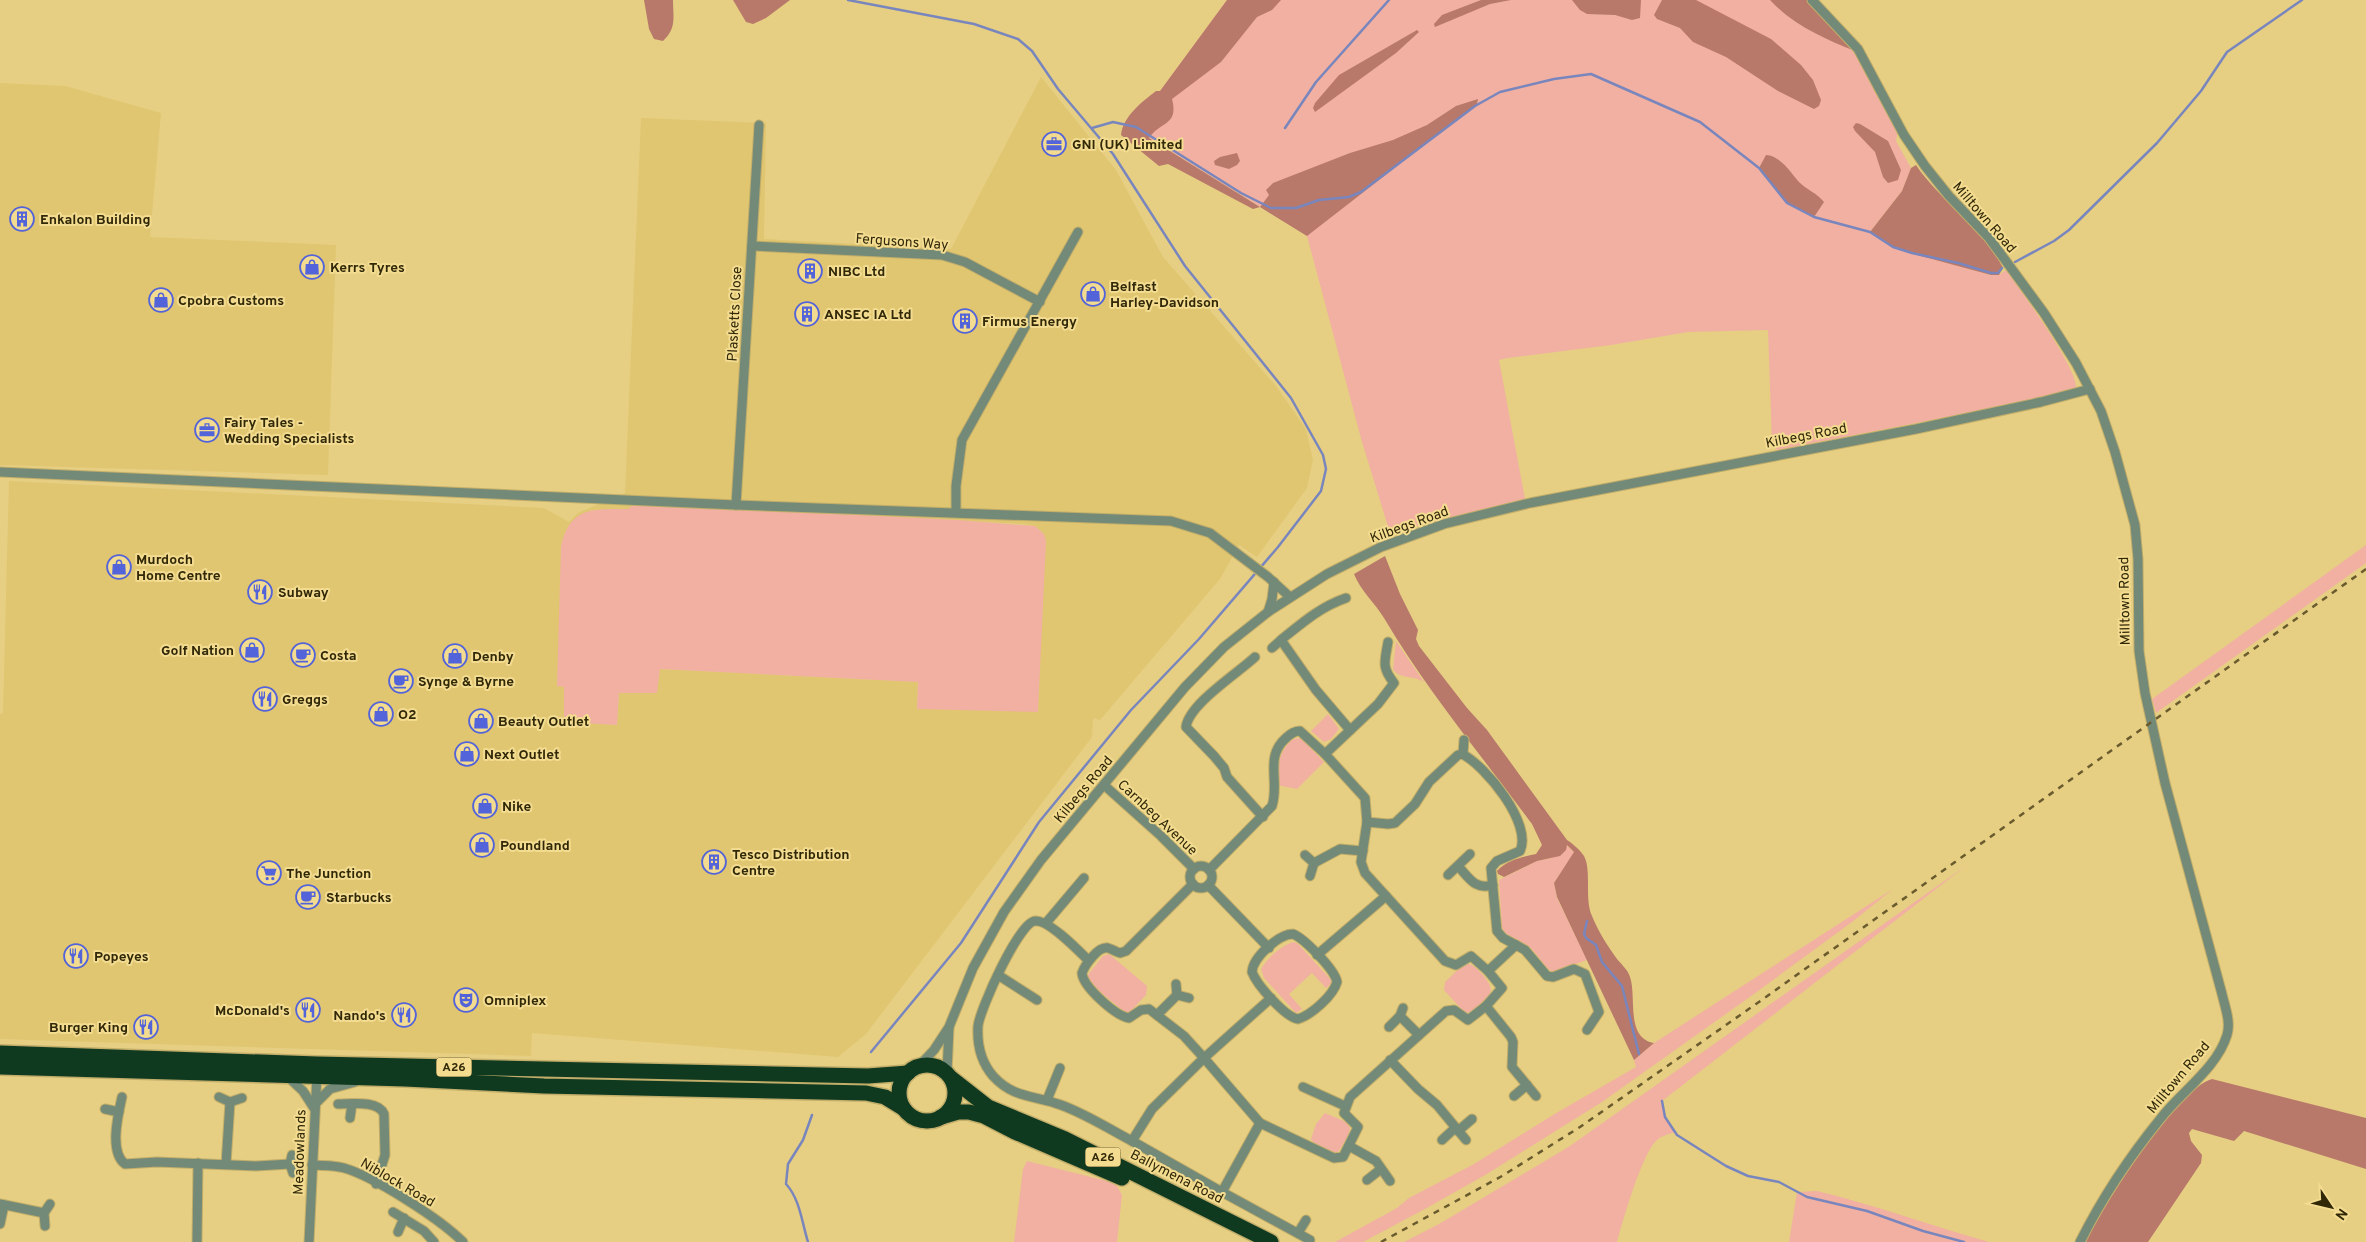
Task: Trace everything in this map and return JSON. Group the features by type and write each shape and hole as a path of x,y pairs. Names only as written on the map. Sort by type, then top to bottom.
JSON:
{"highway":[{"name":"A26","path":"0,1053 317,1070 868,1076 936,1067 949,1076"},
{"name":"A26","path":"0,1067 286,1076 317,1070 372,1079 544,1086 866,1093 885,1096 903,1108 908,1114 922,1121 935,1120 942,1117"},
{"path":"903,1108 899,1090 902,1080 913,1070"},
{"path":"942,1117 948,1111 955,1095 949,1076"},
{"name":"Ballymena Road","path":"949,1076 988,1107 1065,1139 1264,1238"},
{"name":"Ballymena Road","path":"942,1117 958,1112 969,1112 984,1116 1015,1132 1264,1238"}],"street":[{"name":"Milltown Road","path":"1812,0 1858,49 1904,135 1925,166 1949,196 1989,238 2061,338 2090,389 2116,452 2135,525 2138,559 2139,651 2145,694 2165,783 2222,994 2228,1026 2227,1034 2218,1053 2162,1116 2135,1152 2113,1183 2080,1242"},
{"name":"Plasketts Close","path":"736,505 759,125"},
{"path":"956,512 956,486 962,440 1078,232"},
{"name":"Fergusons Way","path":"752,246 942,254 965,262 1040,302"},
{"name":"Kilbegs Road","path":"913,1070 934,1050 950,1027 973,968 1004,912 1041,860 1185,687 1224,647 1268,612 1327,574 1381,547 1444,524 1530,503 1961,420 2090,389"},
{"path":"0,472 736,505 1171,521 1210,533 1271,579 1290,597"},
{"path":"1268,612 1272,599 1271,579"},
{"path":"1272,648 1316,612 1329,604 1346,598"},
{"path":"1281,640 1322,697 1350,730"},
{"path":"1325,754 1398,683 1385,673 1384,665 1388,642"},
{"path":"1255,658 1224,681 1205,699 1192,714 1186,727 1221,763 1227,777 1263,816"},
{"path":"1193,884 1126,950 1120,953 1106,948 1089,960 1082,973 1084,983 1118,1012 1130,1018 1147,1008 1184,1036 1260,1123 1337,1159 1343,1157 1358,1127 1345,1114 1345,1106 1350,1097 1448,1010 1454,1010 1468,1020 1486,1006 1502,988 1471,956 1456,965 1448,964 1365,873 1361,862 1367,822 1365,798 1325,754 1300,731 1295,731 1276,750 1273,762 1273,802 1263,816 1209,870"},
{"path":"1464,740 1463,754 1503,793 1518,820 1522,838 1523,846 1520,851 1493,865 1491,874 1497,931 1503,938 1525,950 1545,975 1553,977 1574,969 1580,970 1585,974 1599,1012 1587,1030"},
{"path":"1367,822 1395,823 1415,804 1429,782 1458,755 1463,754"},
{"name":"Carnbeg Avenue","path":"1104,785 1161,836 1194,870"},
{"path":"1310,876 1314,863 1340,849 1363,851"},
{"path":"1448,875 1470,854"},
{"path":"1305,855 1314,863"},
{"path":"1200,866 1209,870 1212,876 1208,885 1198,887 1193,884 1190,878 1194,870 1200,866"},
{"path":"1458,866 1477,886 1493,885"},
{"path":"1046,923 1084,878"},
{"path":"1208,885 1269,948"},
{"path":"1317,955 1386,896"},
{"path":"1089,960 1046,923 1035,921 1028,925 998,975 984,1004 978,1024 978,1041 982,1058 994,1077 1008,1088 1024,1096 1047,1100 1084,1116 1310,1240"},
{"path":"1293,934 1317,955 1335,975 1337,982 1334,990 1310,1012 1301,1018 1294,1019 1271,998 1252,972 1255,962 1283,936 1293,934"},
{"path":"1488,972 1516,945"},
{"path":"998,975 1037,1000"},
{"path":"1176,984 1177,996"},
{"path":"1157,1015 1177,996"},
{"path":"1177,996 1189,998"},
{"path":"1132,1142 1152,1110 1204,1058 1271,998"},
{"path":"1486,1006 1511,1037 1513,1042 1511,1064 1536,1096"},
{"path":"1389,1027 1401,1012 1419,1035"},
{"name":"Kilbegs Road","path":"949,1076 950,1027"},
{"path":"1390,1060 1418,1089 1437,1105 1466,1140"},
{"path":"1047,1100 1060,1068"},
{"name":"Meadowlands","path":"309,1242 317,1070"},
{"path":"286,1076 303,1091 314,1106 330,1089 372,1079"},
{"path":"1514,1096 1527,1085"},
{"path":"1303,1087 1345,1106"},
{"path":"218,1097 230,1102 242,1098"},
{"name":"Meadowlands","path":"122,1098 116,1150 123,1163 131,1165 157,1162 256,1166 291,1159 293,1173"},
{"path":"226,1164 230,1102"},
{"path":"338,1104 377,1106 382,1109 384,1114 385,1155 376,1184"},
{"path":"350,1118 352,1104"},
{"path":"105,1109 119,1112"},
{"path":"1442,1140 1472,1119"},
{"path":"1222,1192 1260,1123"},
{"path":"1349,1146 1376,1161 1390,1181"},
{"path":"197,1242 198,1163"},
{"name":"Niblock Road","path":"312,1165 344,1168 376,1184 432,1217 463,1242"},
{"path":"1367,1180 1382,1169"},
{"path":"45,1226 44,1213 50,1204"},
{"path":"0,1224 2,1205 44,1213"},
{"path":"394,1212 424,1231 434,1242"},
{"path":"398,1232 404,1218"},
{"path":"1298,1233 1306,1220"}],"shaded area":[{"path":"644,0 673,0 674,17 672,27 663,41 654,39 649,29"},
{"path":"733,0 790,0 766,18 753,24 746,22"},
{"path":"1227,0 1807,0 1855,51 1898,130 1896,141 1911,168 1902,191 1870,232 1893,247 1991,275 1999,275 2006,270 2035,310 2058,347 2074,377 2076,387 2071,390 1999,407 1777,450 1772,444 1768,330 1688,332 1611,345 1508,358 1499,360 1525,499 1390,533 1362,442 1307,236 1133,128"},
{"path":"1227,0 1281,0 1272,10 1257,17 1221,62 1172,99 1173,114 1171,119 1149,138 1260,207 1253,209 1168,164 1159,166 1121,135 1125,122 1130,115 1156,91 1160,91"},
{"path":"1481,0 1511,0 1490,4 1435,27 1434,24 1442,15"},
{"path":"1572,0 1641,0 1640,18 1632,20 1615,15 1587,14 1580,10"},
{"path":"1662,0 1696,0 1771,39 1801,65 1813,80 1821,100 1819,106 1814,109 1778,91 1726,57 1693,42 1680,28 1657,19 1654,15"},
{"path":"1770,0 1807,0 1855,51 1799,24"},
{"path":"1417,30 1419,32 1396,53 1315,112 1313,108 1315,103 1339,75"},
{"path":"1041,77 1116,170 1163,257 1276,386 1306,429 1313,460 1307,488 1257,557 1239,545 1220,579 1100,720 1093,718 1092,737 866,1034 838,1057 532,1033 531,1056 0,1039 0,714 3,713 9,481 544,508 569,522 578,513 625,493 641,118 766,123 764,239 951,249","holes":["642,505 1035,526 1044,534 917,708 918,682 660,669 619,693 617,725 564,721 564,686 557,686 558,664 591,510 629,509"]},
{"path":"0,83 65,86 161,113 150,237 336,245 328,475 0,465"},
{"path":"1478,99 1477,104 1307,236 1260,207 1269,195 1266,190 1273,183 1350,153 1393,140 1427,125 1456,106"},
{"path":"1856,123 1888,141 1901,170 1898,180 1888,183 1883,177 1875,152 1853,127"},
{"path":"1237,153 1240,161 1237,165 1229,169 1215,165 1214,161 1220,157"},
{"path":"1766,155 1776,158 1781,162 1799,182 1824,202 1814,217 1787,203 1759,168"},
{"path":"1916,165 1937,191 1973,227 1995,253 2003,268 1999,275 1991,275 1906,252 1893,247 1870,232 1902,191 1911,168"},
{"path":"635,504 958,520 1035,526 1044,534 1046,541 1038,712 917,709 918,682 660,669 657,693 619,693 617,725 564,722 564,687 557,686 561,546 565,533 570,523 585,512 604,509 628,509"},
{"path":"2366,545 2366,563 2156,713 2152,699"},
{"path":"1385,556 1400,594 1418,630 1416,639 1419,646 1467,708 1487,730 1567,840 1584,856 1588,869 1588,901 1592,916 1606,943 1629,974 1632,985 1634,1016 1639,1033 1645,1040 1654,1043 1634,1060 1557,897 1554,883 1574,852 1567,845 1566,850 1560,856 1537,861 1504,877 1498,874 1497,871 1501,867 1510,862 1536,854 1542,845 1532,824 1418,671 1357,580 1354,574"},
{"path":"1396,641 1424,682 1399,675 1393,669"},
{"path":"1328,714 1339,729 1331,739 1324,742 1311,731"},
{"path":"1301,738 1324,762 1297,789 1277,785 1279,766 1284,749 1293,739"},
{"path":"1567,845 1574,853 1554,883 1557,898 1587,960 1553,972 1548,969 1531,948 1506,934 1502,928 1499,880 1537,861 1552,858"},
{"path":"1967,865 1662,1101 1665,1117 1675,1132 1657,1140 1645,1158 1617,1242 1404,1242 1439,1224 1570,1146"},
{"path":"1893,889 1852,922 1754,994 1602,1102 1487,1174 1363,1242 1335,1242 1397,1208 1409,1198 1474,1164 1636,1067 1634,1060 1654,1043"},
{"path":"1294,942 1333,982 1326,988 1312,973 1289,994 1302,1009 1296,1013 1264,978 1261,969 1275,953"},
{"path":"1109,954 1147,986 1146,995 1129,1013 1125,1012 1090,984 1087,976 1103,956"},
{"path":"1465,963 1473,966 1482,974 1491,992 1486,1001 1468,1013 1464,1012 1444,990 1445,982"},
{"path":"2212,1079 2366,1118 2366,1169 2244,1131 2234,1141 2192,1129 2189,1133 2191,1141 2202,1155 2201,1163 2148,1242 2086,1242 2124,1177 2161,1125 2197,1087"},
{"path":"1325,1113 1346,1122 1350,1128 1349,1135 1338,1152 1323,1149 1311,1139 1316,1124"},
{"path":"1027,1161 1111,1182 1117,1186 1122,1195 1117,1242 1014,1242 1023,1169"},
{"path":"1817,1191 1989,1242 1789,1242 1797,1192"}],"waterway":[{"path":"848,0 974,24 1018,39 1032,51 1058,89 1113,154 1185,266 1291,398 1323,455 1326,469 1321,491 1278,547 1199,639 1131,710 1039,822 961,943 871,1052"},
{"path":"1285,128 1316,82 1389,0"},
{"path":"2015,262 2054,241 2069,230 2157,143 2201,91 2227,52 2302,0"},
{"path":"1092,128 1113,122 1136,127 1241,193 1271,208 1296,208 1319,200 1349,197 1361,192 1475,106 1500,92 1554,79 1591,74 1700,122 1759,168 1787,203 1814,217 1870,232 1893,247 1912,253 1958,263 1991,273 1998,273 2002,268"},
{"path":"1587,921 1584,934 1586,938 1596,945 1602,962 1622,986 1639,1054"},
{"path":"1662,1101 1665,1117 1677,1135 1726,1166 1748,1176 1779,1182 1807,1197 1867,1211 1923,1231 1964,1242"},
{"path":"808,1242 798,1204 786,1184 788,1164 803,1140 812,1115"}],"railway":[{"path":"1381,1242 1502,1176 1580,1127 1756,1004 2366,569"}],"place":[{"name":"GNI (UK) Limited","path":"1054,144"},
{"name":"Enkalon Building","path":"22,219"},
{"name":"Kerrs Tyres","path":"312,267"},
{"name":"NIBC Ltd","path":"810,271"},
{"name":"Belfast Harley-Davidson","path":"1093,294"},
{"name":"Cpobra Customs","path":"161,300"},
{"name":"ANSEC IA Ltd","path":"807,314"},
{"name":"Firmus Energy","path":"965,321"},
{"name":"Fairy Tales - Wedding Specialists","path":"207,430"},
{"name":"Murdoch Home Centre","path":"119,567"},
{"name":"Subway","path":"260,592"},
{"name":"Golf Nation","path":"252,650"},
{"name":"Costa","path":"303,655"},
{"name":"Denby","path":"455,656"},
{"name":"Synge & Byrne","path":"401,681"},
{"name":"Greggs","path":"265,699"},
{"name":"O2","path":"381,714"},
{"name":"Beauty Outlet","path":"481,721"},
{"name":"Next Outlet","path":"467,754"},
{"name":"Nike","path":"485,806"},
{"name":"Poundland","path":"482,845"},
{"name":"Tesco Distribution Centre","path":"714,862"},
{"name":"The Junction","path":"269,873"},
{"name":"Starbucks","path":"308,897"},
{"name":"Popeyes","path":"76,956"},
{"name":"Omniplex","path":"466,1000"},
{"name":"McDonald's","path":"308,1010"},
{"name":"Nando's","path":"404,1015"},
{"name":"Burger King","path":"146,1027"}]}
